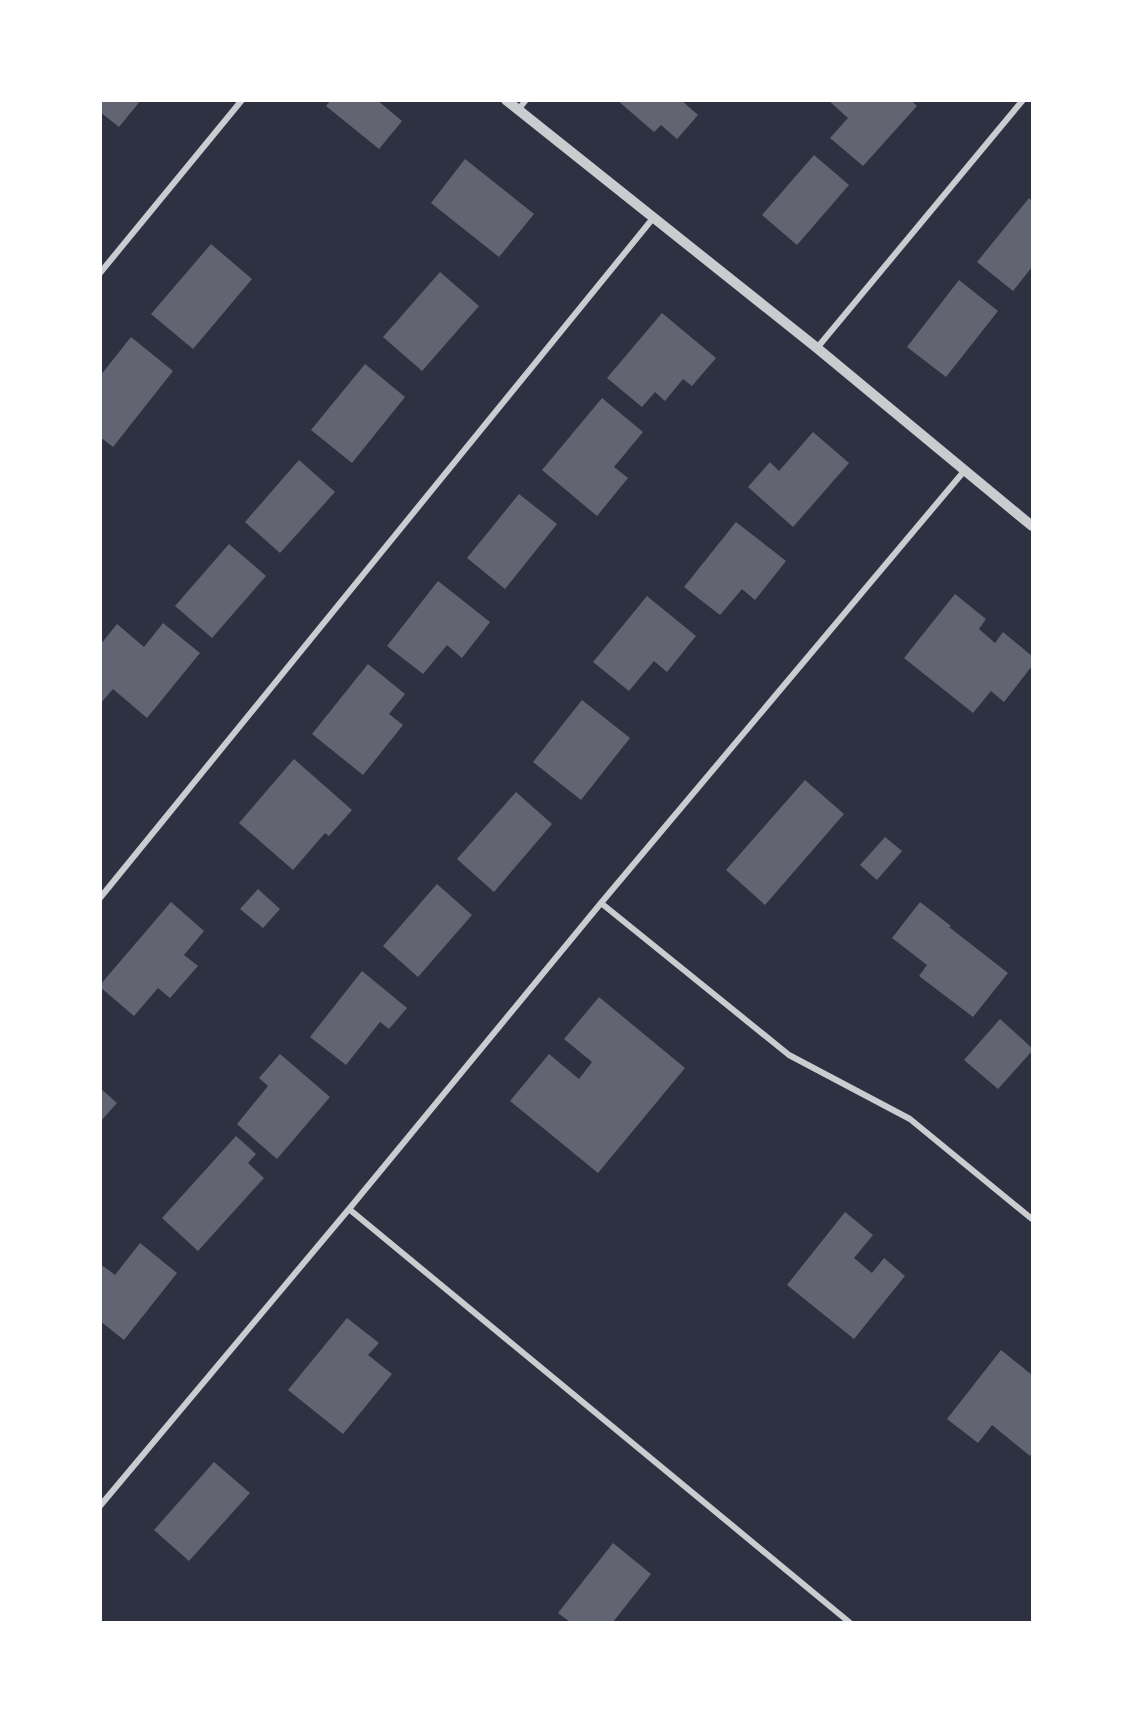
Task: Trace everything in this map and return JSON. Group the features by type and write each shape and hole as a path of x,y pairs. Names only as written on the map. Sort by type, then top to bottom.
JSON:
{"street":[{"path":"100,273 242,100"},
{"path":"506,100 817,348 1032,526"},
{"path":"518,111 526,100"},
{"path":"817,348 1023,100"},
{"path":"100,898 654,217"},
{"path":"100,1506 601,903 965,470"},
{"path":"601,903 789,1055 910,1119 1032,1219"},
{"path":"349,1209 849,1623"}],"building":[{"path":"100,100 141,100 119,127 100,112"},
{"path":"331,100 377,100 402,121 379,149 326,106"},
{"path":"617,100 681,100 698,115 677,139 661,125 654,132"},
{"path":"828,100 911,100 917,106 863,166 830,138 848,118"},
{"path":"814,155 849,185 797,245 762,215"},
{"path":"465,159 534,214 499,257 431,203"},
{"path":"1029,198 1032,201 1032,267 1013,291 977,262"},
{"path":"211,244 252,279 193,349 151,314"},
{"path":"440,272 479,306 422,371 383,337"},
{"path":"959,280 998,311 946,377 907,347"},
{"path":"662,313 716,358 692,386 683,379 665,401 655,392 642,407 607,378"},
{"path":"131,337 173,371 113,447 100,437 100,376"},
{"path":"365,364 405,397 352,463 311,430"},
{"path":"602,398 643,432 614,467 628,478 597,516 542,470"},
{"path":"813,432 849,463 793,527 748,487 770,462 779,471"},
{"path":"299,460 335,492 280,553 245,522"},
{"path":"519,494 557,524 505,589 467,558"},
{"path":"736,522 786,561 755,600 742,589 720,615 684,587"},
{"path":"229,544 266,576 212,638 175,606"},
{"path":"438,581 490,622 462,658 447,645 423,674 387,646"},
{"path":"955,594 986,619 979,629 995,643 1003,632 1032,656 1032,666 1004,702 991,691 973,713 904,658"},
{"path":"647,596 696,636 667,672 654,661 629,691 593,662"},
{"path":"163,623 200,653 147,718 113,689 100,704 100,645 117,624 144,647"},
{"path":"368,664 405,694 389,714 403,725 363,775 312,734"},
{"path":"582,700 630,738 581,800 533,762"},
{"path":"294,759 352,810 329,836 325,833 293,870 239,823"},
{"path":"805,780 844,814 765,905 726,870"},
{"path":"516,792 552,824 494,892 457,859"},
{"path":"885,837 902,851 877,880 860,865"},
{"path":"437,884 472,915 418,977 383,946"},
{"path":"258,889 280,909 263,928 240,909"},
{"path":"171,902 204,931 184,955 198,966 170,998 158,988 134,1016 100,985"},
{"path":"920,902 1008,973 973,1017 919,976 927,965 892,938"},
{"path":"362,971 407,1008 389,1029 380,1022 346,1065 310,1037"},
{"path":"599,997 685,1068 598,1173 510,1101 549,1054 579,1079 592,1062 564,1039"},
{"path":"1000,1019 1032,1048 1032,1051 998,1089 964,1060"},
{"path":"280,1054 330,1097 277,1159 237,1124 268,1086 259,1078"},
{"path":"100,1088 117,1103 100,1122"},
{"path":"236,1136 256,1154 248,1163 264,1178 198,1251 162,1218"},
{"path":"845,1212 873,1235 854,1258 872,1273 884,1258 905,1276 854,1339 787,1285"},
{"path":"140,1243 177,1273 124,1340 100,1321 100,1269 103,1266 115,1275"},
{"path":"347,1318 379,1343 368,1355 392,1374 343,1434 288,1390"},
{"path":"1001,1350 1032,1375 1032,1452 1030,1456 992,1425 978,1443 947,1419"},
{"path":"214,1462 250,1493 189,1561 154,1530"},
{"path":"613,1543 651,1574 613,1622 570,1622 558,1613"}]}
